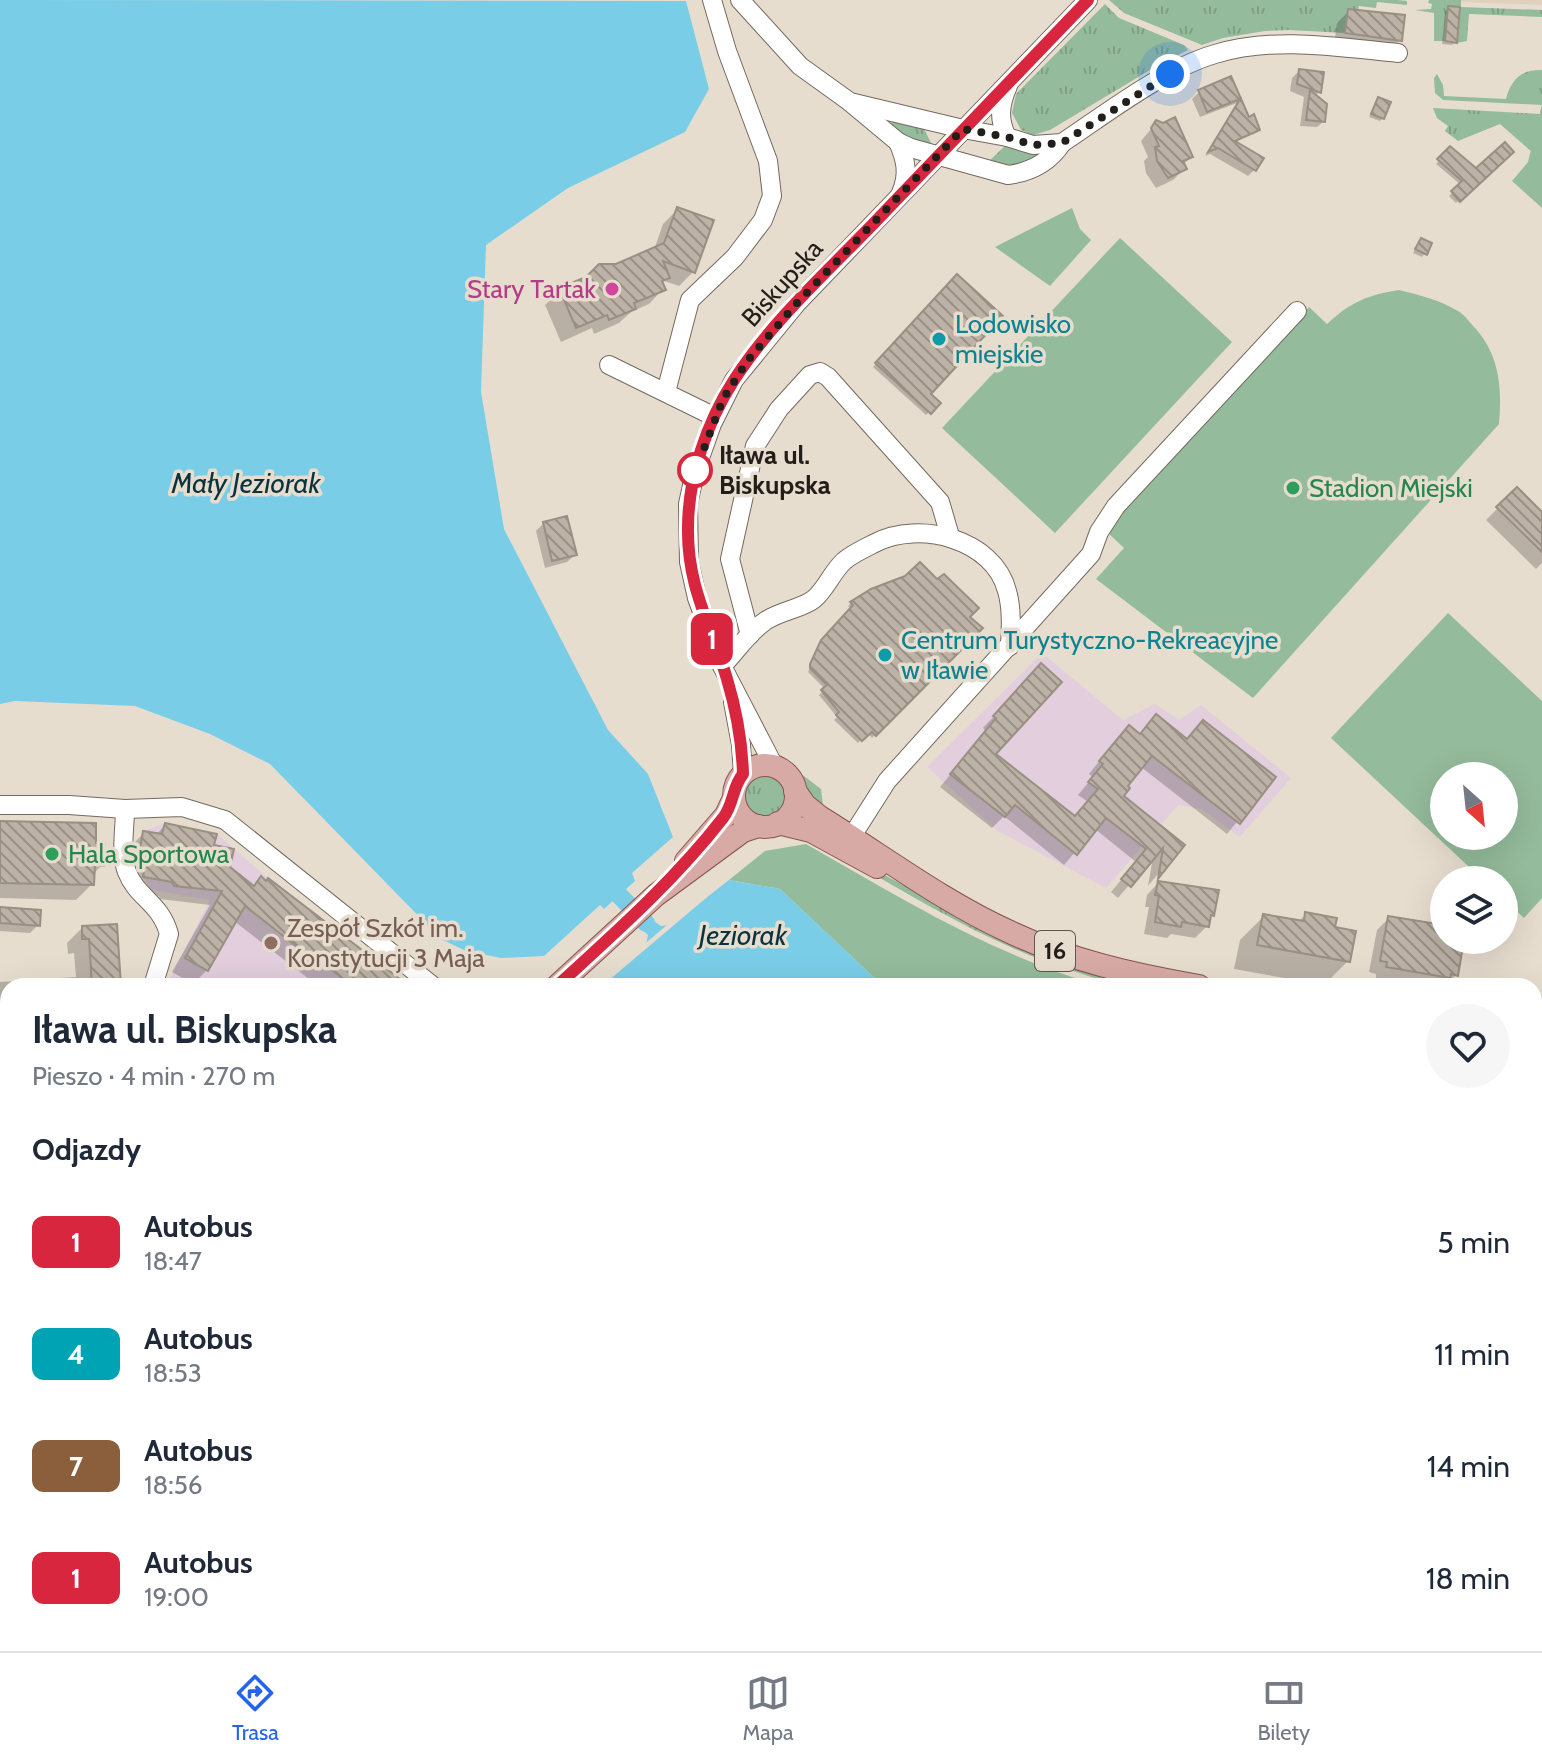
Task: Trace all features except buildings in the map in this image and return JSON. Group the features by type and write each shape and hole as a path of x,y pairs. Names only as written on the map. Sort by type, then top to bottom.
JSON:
{"main road":[{"name":"16","path":"774,766 786,773 805,805 923,884 982,919 1038,945 1145,978"},
{"path":"566,978 656,895 726,815 736,784 743,774 754,767 774,766"},
{"path":"656,895 743,831 768,825 792,810 795,791"},
{"path":"734,798 741,816 768,825"},
{"name":"16","path":"768,825 811,831 891,873 923,884"}],"street":[{"path":"666,392 690,300 735,257 763,220 772,196 768,161 727,51 712,0"},
{"path":"740,0 800,66 898,142 1008,175 1022,173 1045,162 1062,143 1170,74 1214,54 1261,45 1295,43 1398,53"},
{"name":"Biskupska","path":"743,774 738,728 724,671 697,598 689,562 688,504 695,472 715,417 734,380 769,335 1088,0"},
{"path":"1007,137 1002,128 1001,107 1010,81"},
{"path":"850,102 1033,145 1062,143"},
{"path":"898,142 907,170 901,195"},
{"path":"852,836 887,781 1091,554 1099,532 1116,506 1297,311"},
{"path":"609,365 715,417"},
{"path":"748,638 730,559 755,446 779,409 810,375 820,372 828,377 940,502 950,536"},
{"path":"724,671 764,622 813,600 845,560 879,540 911,534 950,536 977,551 994,566 1007,589 1010,646"},
{"name":"Biskupska","path":"724,671 774,766"},
{"path":"0,805 125,809 182,807 225,820 423,978"},
{"path":"125,809 127,872 136,887 157,907 169,934 155,978"}],"shaded area":[{"path":"1542,0 1542,5 1461,2"},
{"path":"1042,653 1123,720 1155,704 1179,720 1201,705 1291,778 1240,837 1201,809 1178,805 1106,888 998,831 927,767"},
{"name":"Zespół Szkół im. Konstytucji 3 Maja","path":"165,823 217,834 268,878 400,978 170,978 210,900 152,890 142,876 147,850 140,848 143,831"}],"green space":[{"path":"1109,0 1397,0 1407,1 1407,5 1377,2 1376,8 1359,6 1358,10 1348,9 1345,33 1265,31 1202,45 1124,13"},
{"path":"1429,0 1461,0 1461,7 1542,10 1542,17 1469,14 1467,41 1457,43 1460,8 1448,6 1445,41 1434,41 1434,13 1415,10 1431,9"},
{"path":"1105,4 1119,18 1184,45 1188,50 1050,130 1033,135 1021,130 1012,113 1016,94"},
{"path":"1542,70 1542,105 1443,100 1435,93 1434,78 1437,74 1444,96 1506,99 1518,77 1528,71"},
{"path":"1542,104 1542,208 1512,181 1528,162"},
{"path":"1433,108 1540,114 1532,152 1500,124 1458,141 1445,131 1448,126 1437,118"},
{"path":"895,118 924,129 932,145 915,142 889,126"},
{"path":"1005,146 1048,151 1014,167 988,162"},
{"path":"1072,208 1080,229 1091,240 1050,286 995,247"},
{"path":"1120,238 1232,342 1055,533 942,428"},
{"name":"Stadion Miejski","path":"1399,290 1458,311 1484,340 1498,374 1499,424 1253,698 1096,579 1124,548 1106,531 1309,307 1327,324 1360,301"},
{"path":"1448,613 1542,701 1542,898 1524,918 1518,912 1518,866 1468,866 1451,850 1518,850 1518,762 1430,762 1430,830 1331,738"},
{"path":"796,770 821,789 823,805 809,797"},
{"path":"765,775 780,781 786,796 780,811 765,817 750,811 744,796 750,781"},
{"path":"806,844 985,942 1076,978 875,978 780,889 729,880 765,851"},
{"path":"849,860 922,895 1123,978 1094,978 1046,962 904,892"}],"water":[{"name":"Mały Jeziorak","path":"0,0 686,1 709,89 685,132 568,188 486,245 481,392 504,529 608,730 648,774 673,837 632,873 635,881 604,909 600,905 544,956 501,958 466,951 441,939 270,764 210,734 135,706 15,701 0,704"},
{"name":"Jeziorak","path":"729,880 780,889 875,978 608,978 646,946 648,935 641,928 651,919 661,926 671,925"}],"pier":[{"path":"732,876 611,978 604,978 693,903"}],"waterway":[{"path":"619,895 646,923"}],"bus line":[{"name":"1","path":"566,978 675,874 726,815 736,784 743,774 738,728 727,676 697,598 689,562 688,504 695,472 723,399 748,360 797,303 1088,0"}],"place":[{"name":"Stary Tartak","path":"612,289"},
{"name":"Lodowisko miejskie","path":"939,339"},
{"name":"Iława ul. Biskupska","path":"695,470"},
{"name":"Stadion Miejski","path":"1293,488"},
{"name":"Centrum Turystyczno-Rekreacyjne w Iławie","path":"885,655"},
{"name":"Hala Sportowa","path":"52,854"},
{"name":"Zespół Szkół im. Konstytucji 3 Maja","path":"271,943"}],"route":[{"path":"695,470 723,399 748,360 797,303 963,129 1033,145 1062,143 1170,74"}]}
